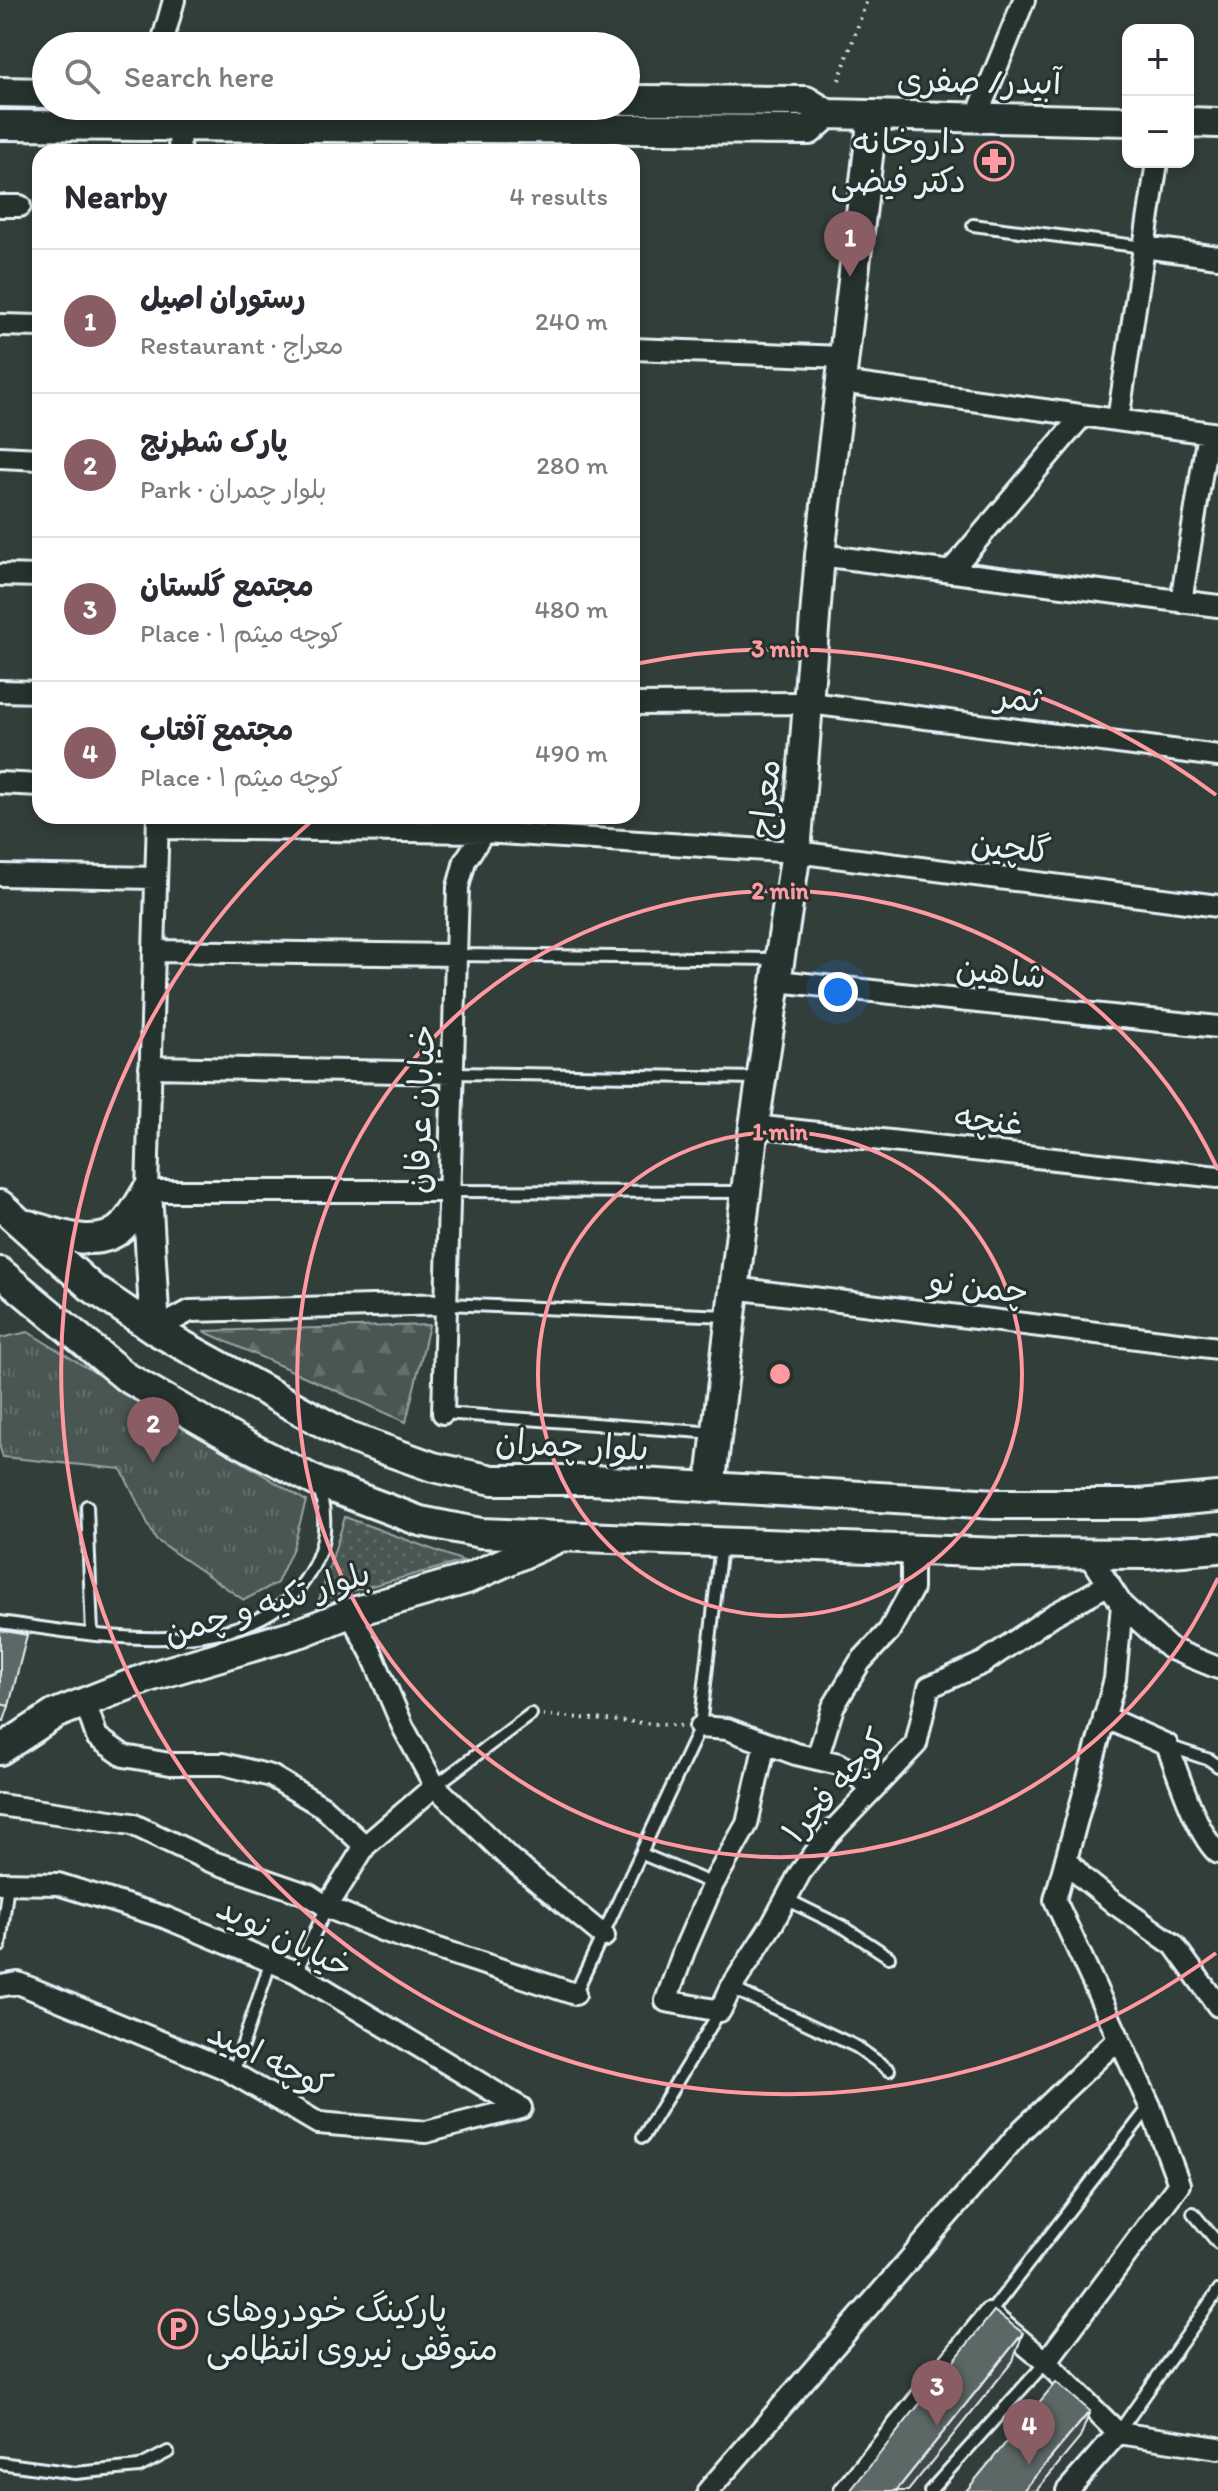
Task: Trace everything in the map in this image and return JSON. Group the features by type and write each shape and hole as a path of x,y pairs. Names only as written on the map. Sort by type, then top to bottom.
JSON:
{"main road":[{"path":"0,92 32,93"},
{"name":"آبیدر/ صفری","path":"640,100 806,101 827,114 1122,121"},
{"name":"آبیدر/ صفری","path":"0,125 179,140 809,130 827,114"},
{"name":"معراج","path":"710,1488 745,1192 796,852 820,555 873,115"},
{"path":"1194,122 1218,123"},
{"path":"9,1213 70,1238 108,1238 125,1224 147,1191"},
{"path":"147,1191 155,1330"},
{"name":"بلوار چمران","path":"9,1213 91,1287 155,1330 349,1437 433,1467 493,1480 591,1480 996,1504 1139,1504 1218,1497"},
{"path":"5,1280 126,1377 319,1483 420,1521 481,1533 912,1549 1147,1554 1218,1548"},
{"name":"بلوار تکیه و چمن","path":"0,1750 55,1714 149,1677 467,1579 561,1537"}],"street":[{"path":"165,32 174,0"},
{"path":"976,118 1024,0"},
{"path":"1118,420 1156,168"},
{"path":"1144,247 1218,257"},
{"path":"0,325 32,326"},
{"path":"640,350 842,369 1082,416 1213,434 1181,602"},
{"path":"950,572 1082,416"},
{"path":"0,457 32,459"},
{"path":"820,555 1218,606"},
{"path":"0,575 32,576"},
{"path":"0,691 32,692"},
{"name":"ثمر","path":"640,704 810,703 1218,756"},
{"path":"0,783 32,785"},
{"path":"158,824 147,1191 450,1191"},
{"name":"گلچین","path":"488,824 796,852 1218,906"},
{"name":"خیابان عرفان","path":"443,1413 458,887 465,861 488,824"},
{"path":"0,875 156,878"},
{"path":"154,951 456,955"},
{"name":"شاهین","path":"779,970 1218,1027"},
{"path":"150,1067 453,1073"},
{"name":"غنچه","path":"754,1126 1218,1177"},
{"name":"چمن نو","path":"733,1288 1218,1348"},
{"path":"155,1330 190,1311 446,1304"},
{"path":"817,1759 833,1707 860,1662 889,1631 912,1589 912,1549"},
{"path":"1089,1554 1122,1605 1169,1648 1218,1668"},
{"name":"کوچه فجر۱","path":"720,2011 800,1873 828,1836 916,1744 929,1687 983,1663 1053,1615 1109,1584"},
{"path":"1046,2362 1179,2184 1150,2106 1055,1900 1115,1679 1122,1605"},
{"path":"350,1613 372,1654 403,1727 435,1786 509,1858 604,1936"},
{"path":"85,1702 97,1737 124,1756 170,1764 223,1764 271,1776 323,1807 365,1846"},
{"path":"1104,1717 1167,1745 1193,1809 1212,1848 1218,1853"},
{"path":"700,1727 727,1729 839,1764 874,1788"},
{"path":"720,2011 666,2001 713,1884 747,1824 765,1743"},
{"path":"327,1907 365,1846 435,1786"},
{"path":"0,1805 132,1824 210,1861 309,1895 327,1907 384,1931 575,1994"},
{"path":"1066,1859 1083,1878 1114,1903 1174,1945 1218,2006"},
{"name":"خیابان نوید","path":"4,1883 58,1884 164,1917 271,1961 296,1972 521,2108"},
{"name":"کوچه امید","path":"0,1986 18,1983 233,2073 318,2123 426,2132 521,2108"},
{"path":"708,2491 1022,2130 1119,2038"},
{"path":"845,2491 989,2314 1046,2362 1118,2433 1218,2448"},
{"path":"1067,2491 1118,2433"}],"lane":[{"path":"973,225 1144,247"},
{"path":"456,955 779,970"},
{"path":"453,1073 761,1078"},
{"path":"450,1191 745,1192"},
{"path":"446,1304 729,1316"},
{"path":"443,1413 716,1433"},
{"path":"0,1622 92,1634 163,1638 212,1634 263,1619 296,1594 319,1558 325,1520 319,1483"},
{"path":"87,1506 92,1634"},
{"path":"575,1994 700,1727 721,1541"},
{"path":"435,1786 531,1714"},
{"path":"1167,1745 1210,1760 1218,1766"},
{"path":"642,1854 713,1884"},
{"path":"0,1946 4,1883"},
{"path":"786,1899 845,1928 889,1957"},
{"path":"296,1972 327,1907"},
{"path":"233,2073 271,1961"},
{"path":"731,1988 857,2047 889,2070"},
{"path":"643,2137 720,2011"},
{"path":"989,2314 1150,2106"},
{"path":"1193,2213 1218,2243"},
{"path":"1118,2433 1218,2291"},
{"path":"930,2491 1046,2362"},
{"path":"0,2463 75,2473 139,2467 168,2452"}],"path":[{"path":"839,80 867,0"},
{"path":"531,1714 700,1727"}],"green space":[{"path":"429,1325 406,1422 203,1331"},
{"path":"28,1332 306,1501 293,1548 277,1583 244,1600 156,1540 121,1469 3,1457 0,1448 0,1338"},
{"path":"345,1517 464,1561 319,1600"}],"building":[{"path":"0,1630 27,1635 9,1706 0,1704"},
{"path":"994,2311 1023,2333 896,2491 850,2491"},
{"path":"1056,2382 1090,2411 1023,2491 966,2491"}],"place":[{"name":"داروخانه دکتر فیضی","path":"994,161"},
{"name":"رستوران اصیل","path":"850,277"},
{"name":"پارک شطرنج","path":"153,1463"},
{"name":"پارکینگ خودروهای متوقفی نیروی انتظامی","path":"178,2329"},
{"name":"مجتمع گلستان","path":"937,2426"},
{"name":"مجتمع آفتاب","path":"1029,2465"}]}
